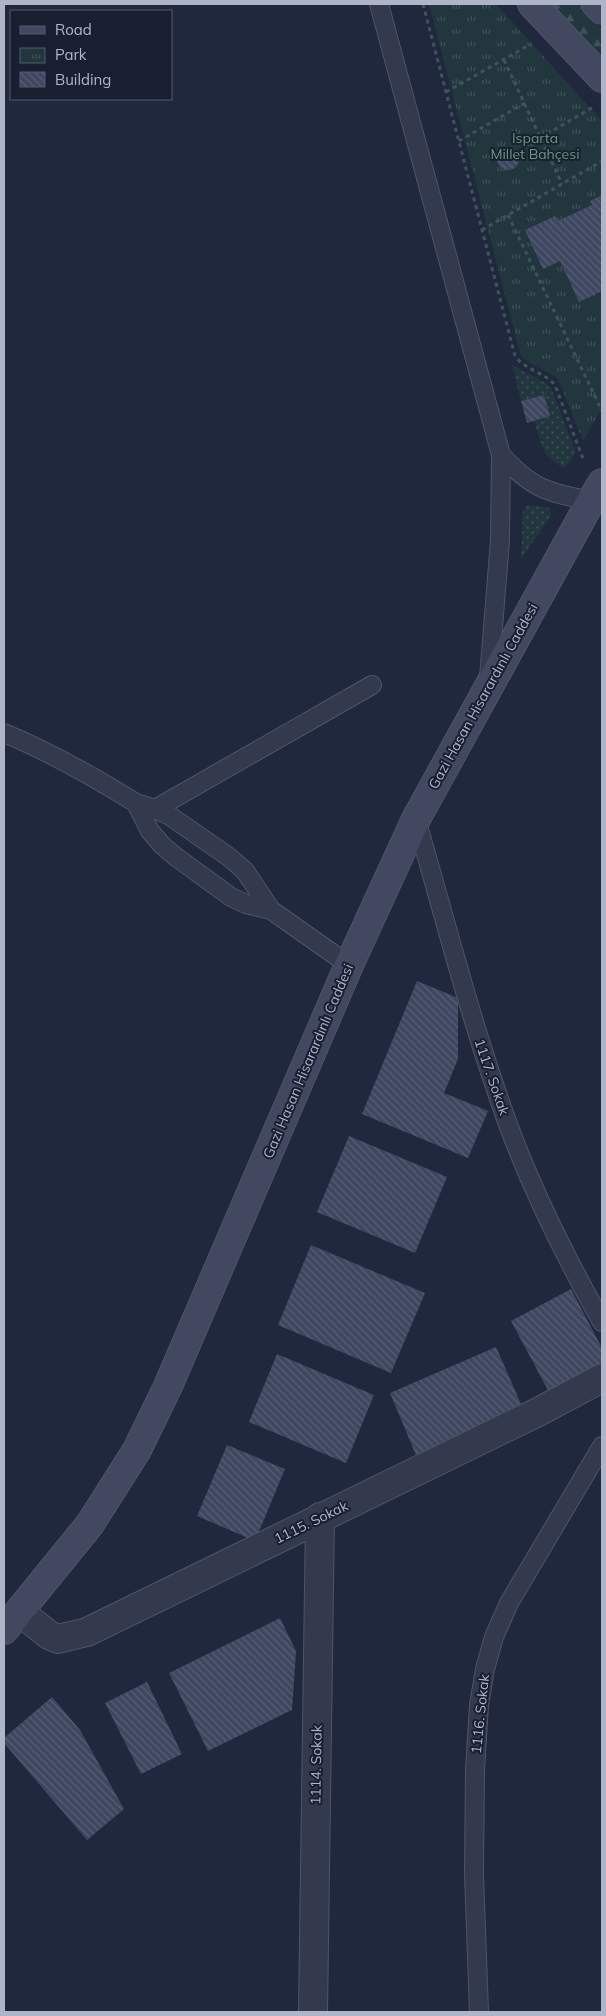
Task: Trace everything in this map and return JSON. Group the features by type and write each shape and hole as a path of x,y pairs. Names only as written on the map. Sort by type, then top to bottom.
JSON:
{"street":[{"path":"532,4 602,78"},
{"path":"596,4 602,10"},
{"name":"Gazi Hasan Hisarardınlı Caddesi","path":"12,1621 90,1524 137,1450 172,1377 349,965 416,819 488,685 596,492"},
{"name":"1115. Sokak","path":"12,1621 58,1639 78,1634 540,1411 602,1378"},
{"name":"1114. Sokak","path":"313,2012 320,1517"}],"lane":[{"path":"379,4 501,455 500,540 488,685"},
{"path":"501,455 517,473 537,486 559,494 596,492"},
{"path":"155,808 372,685"},
{"path":"4,734 38,747 136,803 155,808 170,816 229,857 245,871 271,910 349,965"},
{"path":"136,803 150,831 176,857 231,897 246,904 271,910"},
{"name":"1117. Sokak","path":"416,819 478,1037 509,1128 544,1210 602,1322"},
{"name":"1116. Sokak","path":"478,2012 474,1874 475,1770 479,1705 485,1669 494,1637 509,1603 602,1446"}],"path":[{"path":"423,4 515,356 521,363 555,385 583,459"},
{"path":"446,92 535,42"},
{"path":"504,60 562,184"},
{"path":"540,138 602,102"},
{"path":"459,141 525,103"},
{"path":"482,230 602,161"},
{"path":"508,215 602,411"}],"green space":[{"name":"Isparta Millet Bahçesi","path":"429,4 496,4 602,121 602,408 583,441 558,379 529,363 521,356"},
{"path":"551,4 579,4 602,29 602,57"},
{"path":"512,365 546,383 551,388 576,453 566,466 562,467 549,458 543,448 534,421 550,416 544,395 521,401"},
{"path":"527,505 550,508 551,516 521,559 523,511"}],"building":[{"path":"504,148 512,148 519,155 519,163 512,170 504,170 497,163 497,155"},
{"path":"602,195 602,291 579,302 560,261 543,269 525,230 555,216 558,221 592,205 590,201"},
{"path":"544,395 550,416 527,423 521,401"},
{"path":"417,981 458,998 458,1059 444,1093 488,1111 468,1158 362,1114"},
{"path":"349,1136 447,1177 415,1253 317,1212"},
{"path":"311,1245 425,1293 391,1373 278,1325"},
{"path":"571,1289 602,1348 602,1366 550,1394 511,1321"},
{"path":"496,1347 525,1413 418,1460 390,1393"},
{"path":"277,1354 374,1395 346,1463 249,1422"},
{"path":"227,1445 285,1469 255,1541 197,1516"},
{"path":"280,1618 296,1651 292,1710 208,1751 169,1673"},
{"path":"147,1682 182,1754 141,1774 105,1703"},
{"path":"52,1697 80,1730 124,1809 87,1840 4,1743 4,1738"}]}
